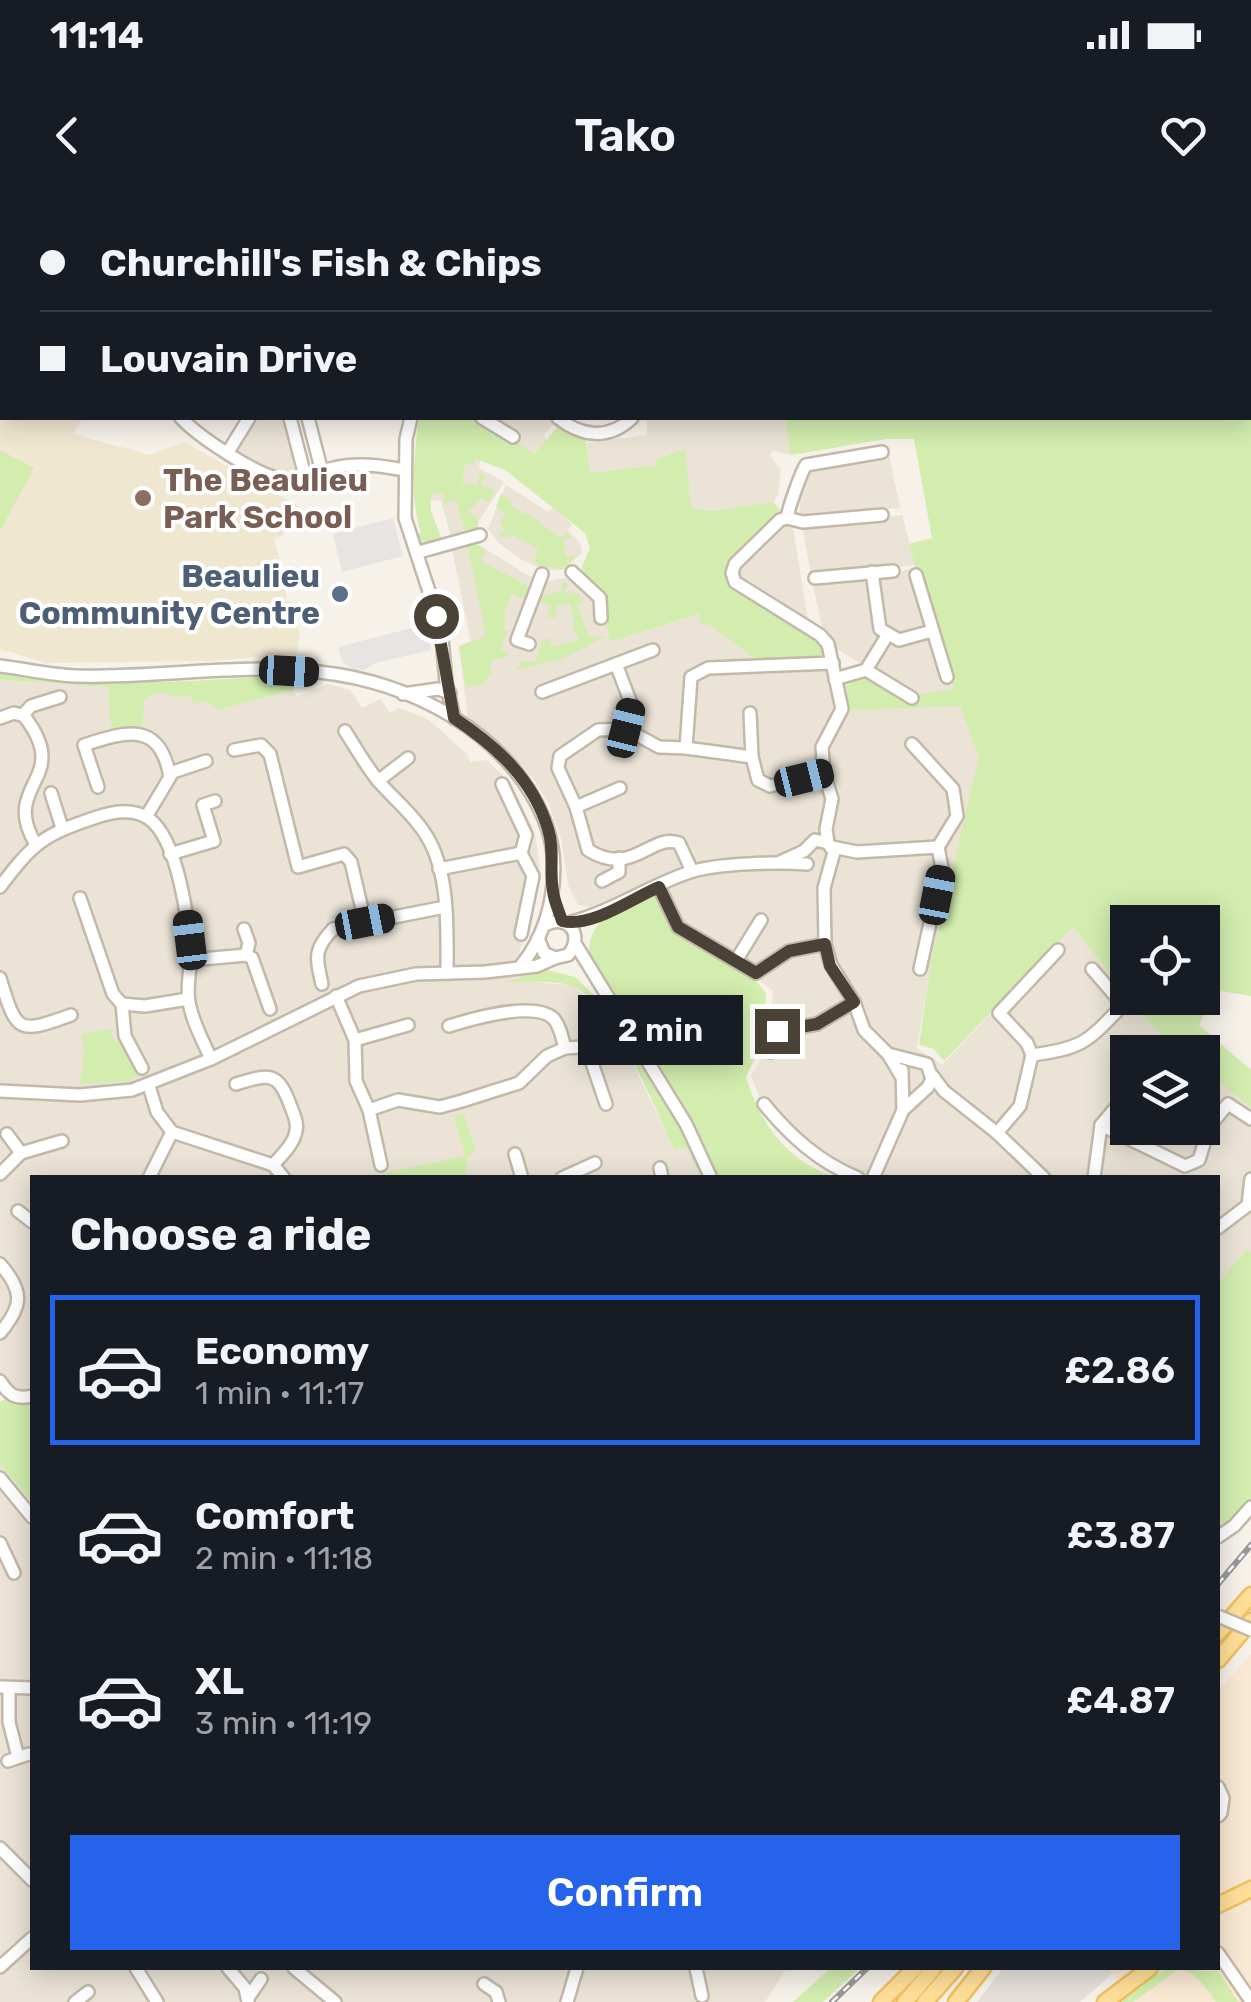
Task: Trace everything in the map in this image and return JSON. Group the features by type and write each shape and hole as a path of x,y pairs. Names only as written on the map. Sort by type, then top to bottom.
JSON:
{"main road":[{"path":"1220,1631 1251,1594"},
{"path":"1220,1658 1251,1621"},
{"path":"1220,1906 1251,1890"},
{"path":"881,2002 913,1970"},
{"path":"905,2002 932,1970"},
{"path":"926,2002 952,1970"},
{"path":"956,2002 981,1970"},
{"path":"1104,2002 1147,1970"}],"street":[{"path":"183,420 194,432 268,476 288,480 337,467 370,465 405,470"},
{"path":"228,452 248,420"},
{"path":"291,420 305,476"},
{"path":"309,420 322,472"},
{"path":"411,420 405,470 406,524 419,552 441,628 454,718"},
{"path":"485,420 513,437"},
{"path":"561,420 580,431 607,434 630,420"},
{"path":"787,518 801,470 806,465 882,452"},
{"path":"808,856 826,829 832,800 822,747 842,709 828,644 820,635 735,582 732,573 735,564 780,520 803,522 882,515"},
{"path":"419,552 480,535"},
{"path":"814,578 893,571"},
{"path":"572,572 600,598 601,618"},
{"path":"872,572 878,624 888,634 904,640 932,631"},
{"path":"528,644 518,640 542,574"},
{"path":"916,575 947,677"},
{"path":"835,679 866,670 888,634"},
{"path":"542,692 653,650"},
{"path":"686,748 691,677 708,668 833,663"},
{"path":"616,664 632,706 626,728"},
{"path":"0,666 73,676 320,672 403,694 454,718 503,755 535,798 548,829 553,858 545,925 519,968"},
{"path":"866,670 912,698"},
{"path":"403,694 438,689 450,692"},
{"path":"23,716 30,706 60,697"},
{"path":"0,718 14,713 28,721 37,752 19,778"},
{"path":"750,713 752,757 758,780 770,786 824,773"},
{"path":"692,872 679,843 670,840 661,841 641,856 600,857 588,850 576,807 558,768 560,756 598,730 626,728 659,747 752,757"},
{"path":"345,731 378,780 428,838 439,870 445,907 447,973"},
{"path":"98,787 84,744 120,734 150,736 161,746 170,773 167,785 146,817"},
{"path":"234,750 261,744 270,754 298,868 344,854 351,862 365,922"},
{"path":"912,744 953,789 957,816 938,847 942,868 920,968"},
{"path":"378,780 408,758"},
{"path":"170,773 206,761"},
{"path":"502,784 526,835 521,853 533,876 520,934"},
{"path":"576,807 620,788"},
{"path":"51,793 62,828"},
{"path":"170,854 214,841 203,805 216,801"},
{"path":"0,887 36,843 62,828 120,811 146,817 155,824 170,854 185,903 190,960 188,999 211,1059"},
{"path":"10,822 36,843"},
{"path":"826,829 830,864 824,888 825,944 830,966 854,1002 869,1038 888,1054 908,1090 955,1100"},
{"path":"808,856 819,840 853,852 938,847"},
{"path":"545,925 602,914 692,872 808,856 830,864 853,852"},
{"path":"439,870 521,853"},
{"path":"808,856 824,888"},
{"path":"602,881 619,872 620,858"},
{"path":"659,887 678,927 756,973 789,951 825,944"},
{"path":"552,890 603,992 686,1124 710,1175"},
{"path":"80,898 113,994 122,1004 124,1036 142,1068"},
{"path":"322,984 316,959 320,942 332,930 445,907"},
{"path":"3,1092 80,1095 149,1086 336,996 384,979 519,968 558,958 602,914"},
{"path":"736,959 761,920"},
{"path":"244,929 249,943 246,955"},
{"path":"538,938 544,953 578,966 603,992"},
{"path":"997,1133 1020,1106 1032,1054 999,1013 1058,950"},
{"path":"190,960 246,955 252,958 270,1009"},
{"path":"1032,1054 1060,1052 1080,1045 1123,1005 1092,969"},
{"path":"0,978 5,1010 22,1028 31,1029 72,1015"},
{"path":"336,996 355,1040 356,1081 369,1110 381,1166"},
{"path":"122,1004 145,1006 188,999"},
{"path":"770,1052 777,1031 817,1024 854,1002"},
{"path":"450,1026 498,1012 546,1014 557,1021 565,1048"},
{"path":"355,1040 408,1025"},
{"path":"369,1110 398,1100 440,1107 462,1101 519,1083 547,1056 565,1048 581,1047 589,1054 606,1104"},
{"path":"888,1054 927,1064 955,1100 1041,1175"},
{"path":"903,1110 901,1078 904,1067 913,1061"},
{"path":"875,1175 903,1110 930,1085 932,1075"},
{"path":"236,1084 268,1076 284,1088 296,1120 296,1133 274,1165"},
{"path":"149,1086 157,1112 172,1132 274,1165 282,1175"},
{"path":"764,1104 791,1137 851,1175"},
{"path":"1101,1125 1185,1166 1199,1160 1208,1127 1228,1104 1251,1120"},
{"path":"1094,1175 1101,1125 1110,1114"},
{"path":"150,1175 172,1132"},
{"path":"8,1134 21,1153"},
{"path":"0,1174 21,1153 62,1141"},
{"path":"515,1154 521,1175"},
{"path":"569,1175 596,1163"},
{"path":"1220,1227 1250,1205 1251,1180"},
{"path":"18,1211 30,1220"},
{"path":"0,1264 13,1279 18,1298 12,1318 0,1333"},
{"path":"18,1298 30,1296"},
{"path":"0,1381 12,1396 30,1396"},
{"path":"0,1478 30,1515"},
{"path":"1220,1536 1251,1506"},
{"path":"0,1543 14,1573"},
{"path":"1220,1617 1251,1630"},
{"path":"5,1688 19,1757"},
{"path":"0,1848 30,1878"},
{"path":"0,1967 30,1940"},
{"path":"1222,1965 1251,2001"},
{"path":"137,1970 157,2002"},
{"path":"235,1970 248,2000"},
{"path":"296,1970 335,2002"},
{"path":"567,2002 577,1970"},
{"path":"696,1970 702,1996"},
{"path":"248,2000 261,1979"},
{"path":"484,1984 496,1992 499,2002"},
{"path":"75,2002 88,1992"}],"shaded area":[{"name":"The Beaulieu Park School","path":"0,420 82,420 73,434 150,455 184,442 307,511 312,524 283,532 283,536 274,539 285,578 286,601 291,601 300,635 297,654 211,661 46,663 0,649"},
{"path":"253,420 288,420 301,472 280,474 238,451 237,446"},
{"path":"491,420 557,420 534,454 516,443 519,437"},
{"path":"647,420 785,420 791,455 773,451 770,456 781,469 778,495 773,502 713,511 690,508 656,465 590,473 587,443 647,435"},
{"path":"889,454 900,508 800,515 799,494 805,468"},
{"path":"475,459 480,461 479,468 504,482 479,521 477,532 452,540 441,501 431,500 430,473"},
{"path":"506,485 548,512 553,507 572,524 568,530 580,543 582,553 562,570 544,570 500,544 488,529"},
{"path":"902,515 915,565 811,576 802,524"},
{"path":"393,518 403,556 342,572 333,534"},
{"path":"792,522 808,620 738,579 736,573 738,565 779,525"},
{"path":"474,542 526,574 545,582 564,578 592,592 600,622 606,621 610,642 700,614 759,662 840,661 850,710 960,705 980,757 931,961 917,1048 942,1065 1073,927 1110,973 1110,1015 1143,1015 1163,1035 1110,1035 1110,1145 1220,1145 1220,1082 1251,1108 1251,1252 1247,1249 1220,1281 1220,1175 846,1175 825,1166 761,1100 751,1076 770,1043 773,991 720,947 677,921 656,878 592,907 578,905 568,885 562,842 549,804 533,778 501,744 468,720 459,646 471,643 452,548"},
{"path":"910,569 928,626 901,639 885,628 877,578"},
{"path":"867,576 881,636 865,666 837,649 822,628 812,580"},
{"path":"427,624 431,650 375,663 365,670 354,670 343,662 338,647"},
{"path":"929,636 954,689 917,694 871,669 890,640 900,646"},
{"path":"0,680 108,687 112,730 141,730 145,698 164,691 175,697 206,701 218,710 293,690 297,697 328,684 350,690 362,708 380,699 390,713 399,708 428,719 467,754 470,762 486,760 511,783 535,833 541,878 529,931 519,951 531,982 572,985 600,1009 618,1033 674,1149 687,1148 699,1175 466,1175 467,1156 476,1149 464,1113 454,1116 466,1156 374,1175 30,1175 30,1405 8,1397 0,1383"},
{"path":"0,1465 30,1499 30,1970 786,1970 765,2002 0,2002"},
{"path":"1251,1654 1251,2002 1125,2002 1132,1995 1110,1970 1220,1970 1220,1689"},
{"path":"1001,1970 1113,1973 1080,2002 977,2002"}],"green space":[{"path":"419,420 480,420 534,454 557,428 586,440 590,473 656,465 657,459 685,449 691,508 713,511 773,502 780,510 732,562 727,574 817,637 828,653 827,661 759,662 710,625 700,623 699,614 610,642 605,600 581,569 590,548 585,533 505,470 476,459 473,464 465,464 462,483 477,485 479,473 485,476 480,485 495,491 488,502 481,498 468,512 478,518 476,531 465,534 456,500 444,503 444,494 431,493 431,511 442,540 425,544 421,537 424,546 420,547 413,534 421,533 414,462"},
{"path":"785,420 1251,420 1251,996 1220,991 1220,905 1110,905 1110,974 1073,927 944,1061 934,1049 919,1045 931,961 979,757 960,706 850,710 845,686 866,674 914,700 917,694 954,689 909,544 932,538 914,439 886,439 791,455"},
{"path":"0,450 34,468 0,531"},
{"path":"501,494 512,501 510,505 560,538 567,532 572,538 563,540 566,557 578,555 563,569 537,565 538,549 511,534 508,538 498,535 505,531 500,521 506,514 496,507"},
{"path":"474,542 486,551 481,561 533,589 528,600 511,594 503,619 503,629 507,631 501,650 508,653 507,657 490,661 492,672 483,683 466,688 459,646 486,636 467,543"},
{"path":"561,582 568,584 564,592 569,595 573,591 584,602 577,604 589,637 606,636 564,658 516,670 522,661 535,662 543,639 550,639 552,647 579,640 572,628 575,625 570,603 557,606 555,618 547,617 551,605 539,601 541,596 562,591"},
{"path":"0,674 100,682 267,677 287,678 296,685 293,690 218,710 206,701 194,704 190,696 175,697 163,692 145,698 141,730 111,730 108,687 0,680"},
{"path":"653,891 674,931 753,977 766,993 764,1039 746,1077 752,1094 768,1126 790,1152 831,1175 717,1175 675,1097 591,965 591,937 597,926 616,910"},
{"path":"547,970 575,977 608,1009 704,1175 699,1175 687,1148 674,1149 616,1032 585,994 562,983 506,982"},
{"path":"1143,1015 1204,1015 1199,1025 1211,1035 1163,1035"},
{"path":"111,1029 114,1041 124,1039 144,1073 129,1081 80,1084 82,1034"},
{"path":"1220,1043 1251,1070 1251,1108 1220,1082"},
{"path":"464,1113 476,1150 467,1157 466,1175 374,1175 465,1156 454,1116"},
{"path":"1247,1249 1251,1252 1251,1500 1220,1529 1220,1281"},
{"path":"8,1397 30,1405 30,1499 0,1465 0,1402"},
{"path":"829,1970 858,1970 823,2002 793,2002"},
{"path":"1164,1970 1178,1970 1133,2002 1116,2002"},
{"path":"1182,1970 1218,1970 1238,2002 1216,2002 1196,1977"}],"railway":[{"path":"1220,1582 1251,1545"},
{"path":"832,2002 865,1970"}],"place":[{"name":"The Beaulieu Park School","path":"143,498"},
{"name":"Beaulieu Community Centre","path":"340,594"}],"route":[{"path":"436,616 454,718 503,755 535,798 548,829 553,858 552,890 562,921 568,923 602,914 659,887 678,927 756,973 789,951 825,944 830,966 854,1002 817,1024 777,1031"}]}
